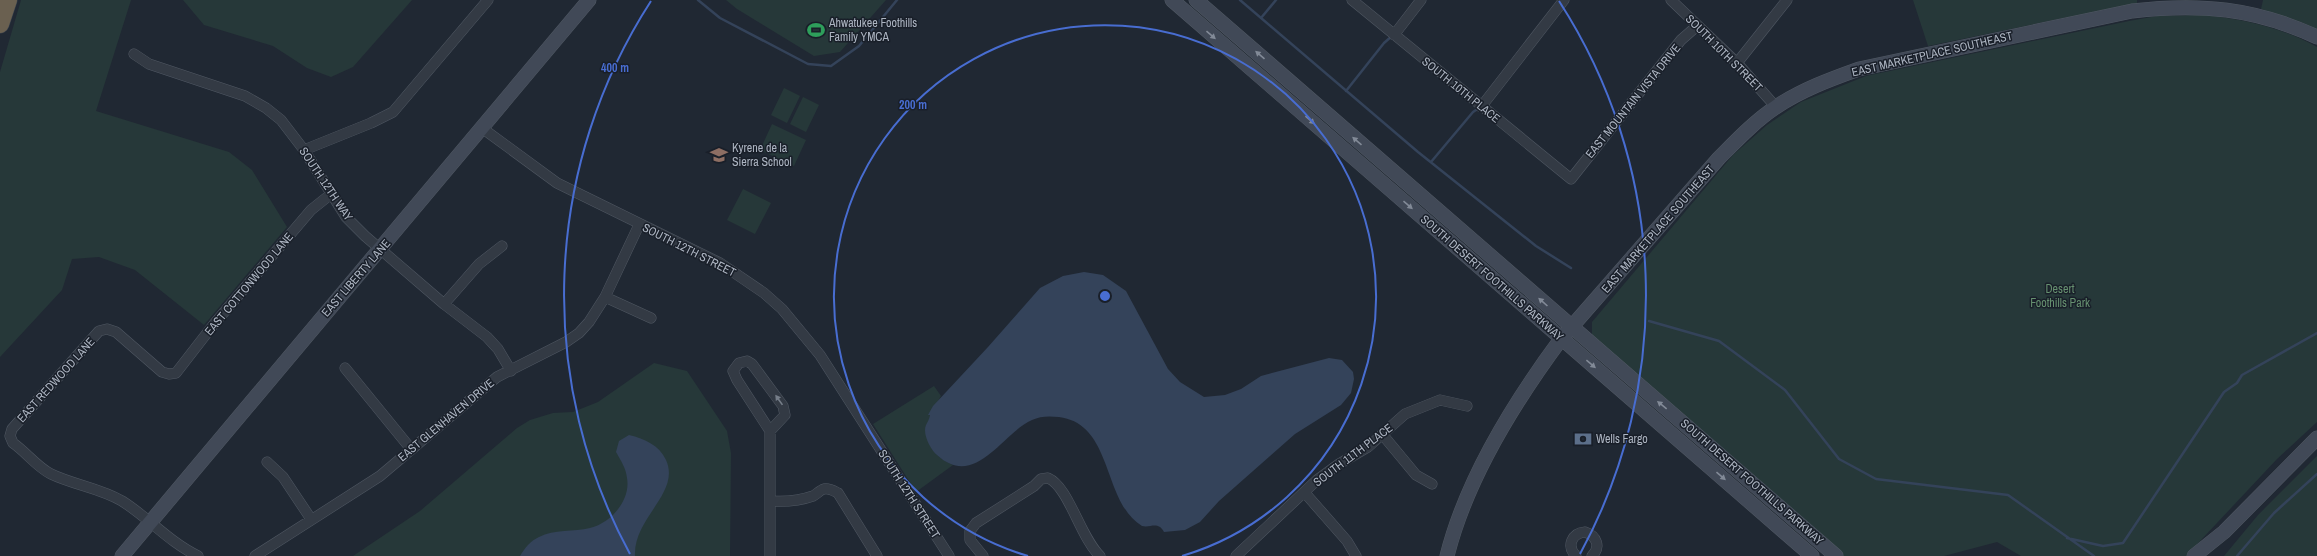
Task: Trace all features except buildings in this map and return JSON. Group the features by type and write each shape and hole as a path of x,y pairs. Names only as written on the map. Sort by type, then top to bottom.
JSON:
{"highway":[{"path":"0,24 8,0"}],"street":[{"path":"304,150 372,123 393,112 488,0"},
{"name":"EAST LIBERTY LANE","path":"122,556 590,0"},
{"name":"SOUTH DESERT FOOTHILLS PARKWAY","path":"1172,0 1812,556"},
{"name":"SOUTH 10TH PLACE","path":"1352,0 1481,107 1571,179"},
{"path":"1394,35 1421,0"},
{"path":"1481,107 1564,0"},
{"name":"SOUTH 10TH STREET","path":"1671,0 1737,63 1776,107"},
{"path":"1737,63 1787,0"},
{"path":"1194,20 1200,3"},
{"name":"SOUTH DESERT FOOTHILLS PARKWAY","path":"1200,3 1836,556"},
{"name":"EAST MARKETPLACE SOUTHEAST","path":"1448,556 1475,481 1508,417 1523,392 1561,339 1719,158 1742,135 1776,107 1821,83 1859,69 2132,11 2211,4 2260,15 2292,25 2317,37"},
{"name":"EAST MOUNTAIN VISTA DRIVE","path":"1571,179 1681,40 1697,26"},
{"name":"SOUTH 12TH WAY","path":"134,54 149,64 245,96 266,108 281,120 304,150 346,217 444,304 487,337 498,349 511,370"},
{"name":"SOUTH 12TH STREET","path":"482,128 557,183 732,270 764,293 782,309 820,356 949,556"},
{"name":"EAST COTTONWOOD LANE","path":"107,329 116,332 155,367 169,374 176,373 214,324 311,210 331,194"},
{"name":"EAST GLENHAVEN DRIVE","path":"255,556 380,476 497,377 566,342 579,333 589,322 605,297 639,225"},
{"path":"444,304 479,264 502,246"},
{"path":"605,297 641,311 651,318"},
{"name":"EAST REDWOOD LANE","path":"107,329 99,331 12,429 10,436 13,443 49,473 107,494 139,513 150,523"},
{"path":"770,431 785,415 783,406 752,364 747,361 739,363 733,371 737,380 770,431 770,556"},
{"path":"345,368 411,449"},
{"name":"SOUTH 11TH PLACE","path":"1240,555 1305,492 1333,468 1368,447 1405,414 1440,400 1467,406"},
{"path":"1382,434 1416,475 1432,484"},
{"path":"2194,556 2224,532 2317,438"},
{"path":"267,462 283,477 311,519"},
{"path":"984,556 970,540 970,531 976,523 1034,486 1041,479 1048,478 1058,486 1088,542 1098,555"},
{"path":"770,501 784,502 801,499 814,495 823,489 831,489 838,494 876,556"},
{"path":"1305,492 1347,541 1356,556"},
{"path":"150,523 176,544 198,556"},
{"path":"1574,556 1570,546 1573,537 1585,532 1590,533 1596,540 1597,548 1592,556"},
{"path":"2211,556 2224,532"}],"green space":[{"path":"21,0 131,0 96,111 229,152 252,170 287,227 204,325 135,270 99,257 72,259 62,290 0,357 0,72"},
{"path":"183,0 412,0 353,67 331,77 307,68 273,46 204,25"},
{"name":"Ahwatukee Foothills Family YMCA","path":"726,0 886,0 840,52 814,56 737,9"},
{"path":"1913,0 2137,0 2137,3 1928,46"},
{"path":"2263,0 2317,0 2317,30 2301,22 2261,9"},
{"name":"Desert Foothills Park","path":"2204,15 2262,25 2304,40 2317,47 2317,422 2277,459 2186,556 2021,556 1997,542 1944,556 1843,556 1592,335 1592,322 1733,155 1767,125 1801,102 1866,76 2129,21 2157,16"},
{"path":"784,88 800,96 787,123 771,115"},
{"path":"803,97 819,105 806,132 790,124"},
{"path":"772,124 806,140 794,166 760,150"},
{"path":"743,189 771,203 755,234 727,220"},
{"path":"654,363 687,371 727,431 731,453 730,556 353,556 420,511 517,428 530,420 553,413 573,412 598,402"},
{"path":"934,386 941,396 930,415 928,425 926,425 926,432 933,450 941,458 953,465 916,492 873,424"},
{"path":"2317,456 2317,556 2224,556 2258,515"}],"water":[{"path":"1084,272 1103,275 1126,291 1168,369 1180,382 1204,397 1225,395 1241,389 1261,376 1329,358 1342,360 1353,372 1354,379 1351,393 1341,405 1295,434 1219,501 1200,522 1185,530 1164,532 1157,526 1142,526 1129,515 1120,500 1099,448 1090,434 1077,423 1059,417 1052,416 1032,420 1021,427 988,456 976,463 964,466 951,464 937,455 930,446 925,433 930,415 928,415 933,406 1040,288 1063,276"},
{"path":"629,435 641,438 660,450 666,460 669,472 667,484 662,495 641,530 636,542 635,556 520,556 528,545 545,534 590,528 612,516 623,502 627,486 626,471 616,452 619,441"}],"waterway":[{"path":"698,0 720,18 808,64 831,66 859,46 897,0"},
{"path":"1240,0 1418,152 1536,246 1571,268"},
{"path":"1261,18 1276,0"},
{"path":"1346,91 1384,43 1392,36"},
{"path":"1431,162 1473,112 1479,108"},
{"path":"1649,321 1719,341 1785,390 1839,459 1876,479 2008,495 2094,556"},
{"path":"2067,538 2103,546 2123,543 2224,392 2237,383 2242,375 2317,333"},
{"path":"2237,556 2274,513 2317,474"}],"place":[{"name":"Ahwatukee Foothills Family YMCA","path":"816,30"},
{"name":"Kyrene de la Sierra School","path":"719,155"},
{"name":"Wells Fargo","path":"1583,439"}]}
